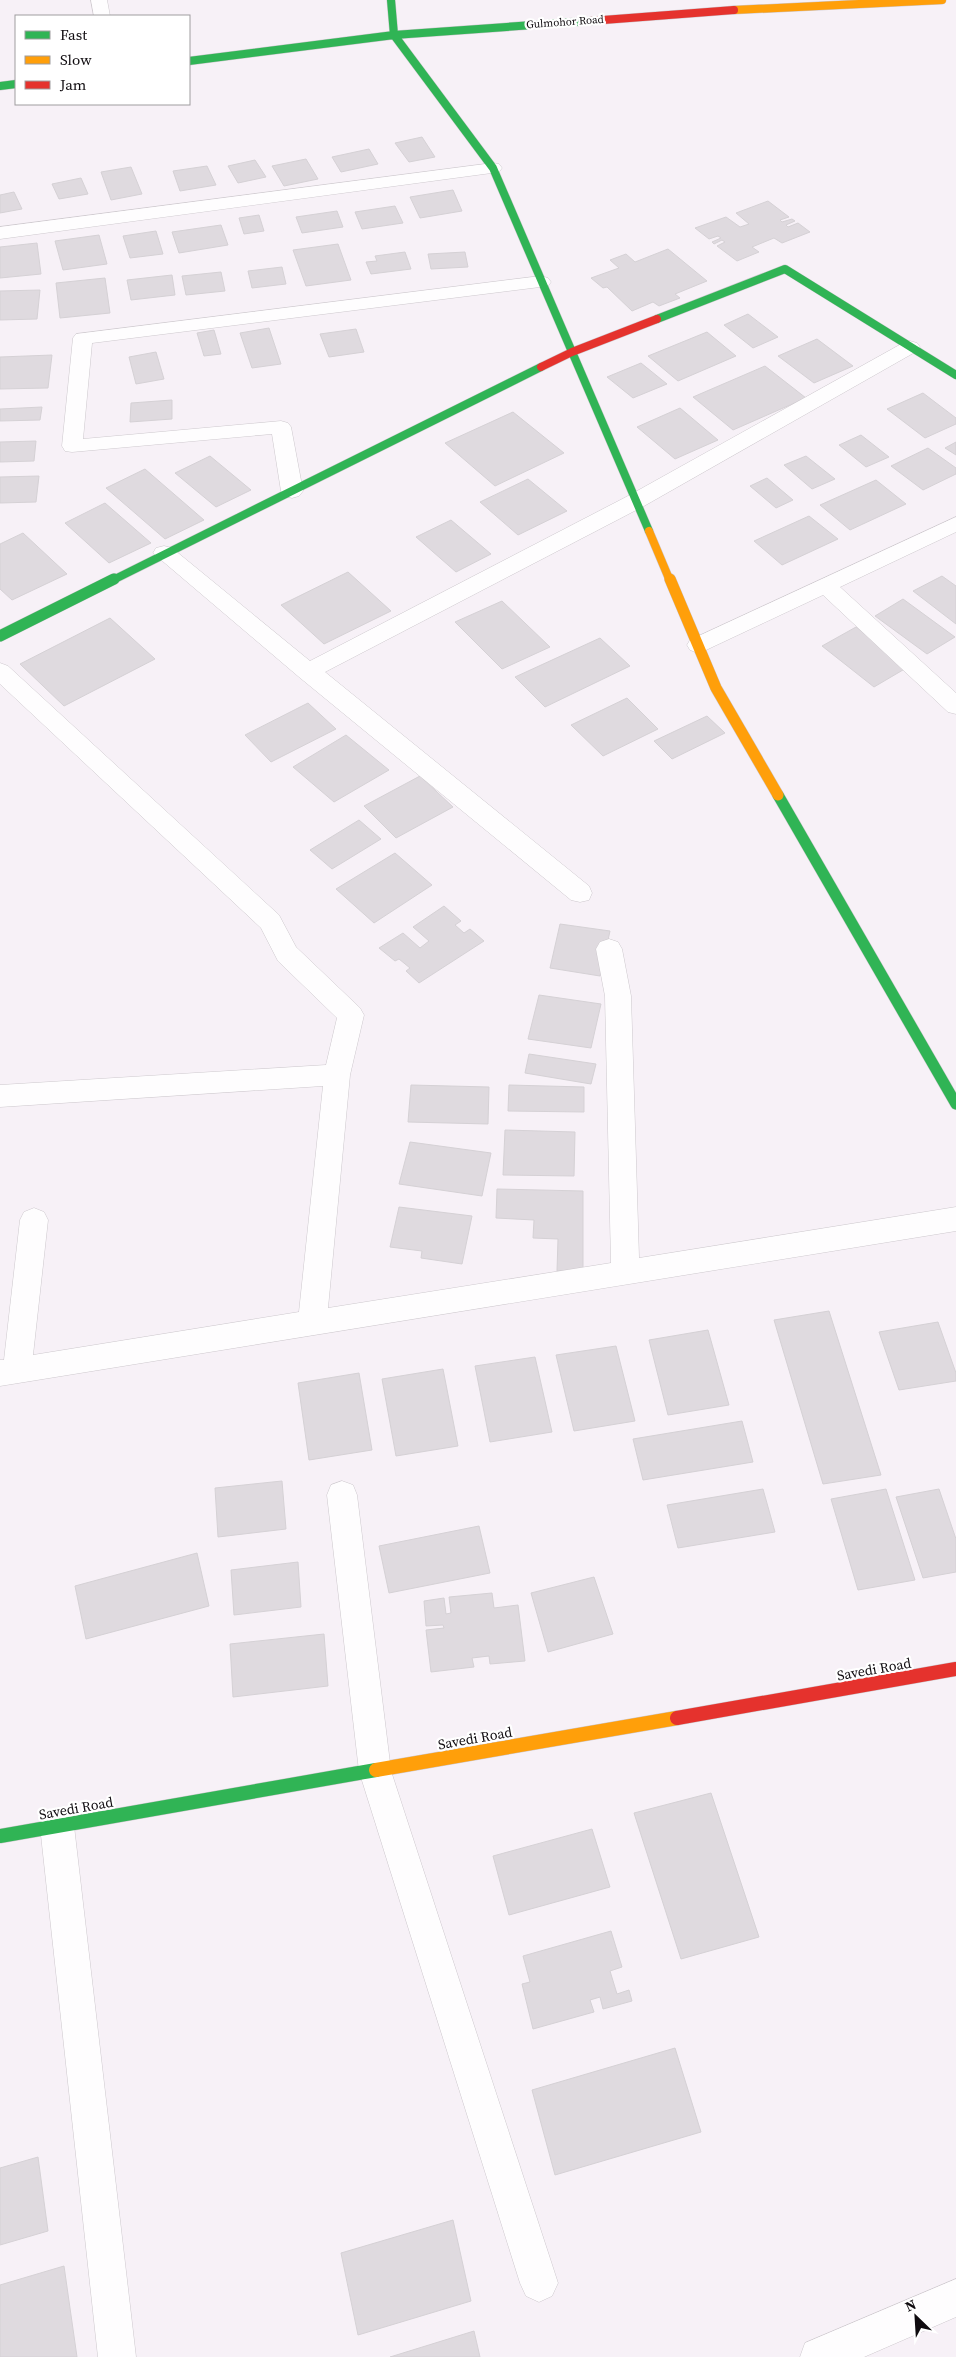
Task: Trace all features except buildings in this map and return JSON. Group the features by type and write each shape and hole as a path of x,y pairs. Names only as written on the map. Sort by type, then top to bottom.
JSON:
{"street":[{"path":"99,0 102,15"},
{"path":"391,0 394,35 493,168 716,688 956,1104"},
{"name":"Gulmohor Road","path":"190,61 394,35 801,2 942,0"},
{"path":"0,86 15,84"},
{"path":"0,233 493,168"},
{"path":"0,636 572,352 785,269 956,375"},
{"path":"292,491 281,427 72,446 83,338 541,282"},
{"path":"307,672 636,501 910,347"},
{"path":"698,645 956,524"},
{"path":"164,553 307,672 580,893"},
{"path":"825,585 956,706"},
{"path":"0,671 270,922 287,954 351,1015 337,1075 312,1323"},
{"path":"609,949 618,996 625,1272"},
{"path":"0,1096 337,1075"},
{"path":"34,1220 9,1372 956,1219"},
{"path":"342,1495 375,1771 539,2283"},
{"name":"Savedi Road","path":"0,1836 956,1670"},
{"path":"57,1826 117,2357"},
{"path":"819,2357 956,2298"}],"traffic: fast":[{"path":"391,0 394,35 493,168 649,531"},
{"path":"190,61 394,35 590,21"},
{"path":"0,86 15,84"},
{"path":"657,319 785,269 956,375"},
{"path":"0,636 541,367"},
{"path":"778,795 956,1104"},
{"path":"0,1836 376,1770"}],"traffic: slow":[{"path":"734,10 942,0"},
{"path":"649,531 716,688 778,795"},
{"path":"376,1770 677,1718"}],"traffic: jam":[{"path":"590,21 734,10"},
{"path":"541,367 572,352 657,319"},
{"path":"677,1718 956,1669"}]}
